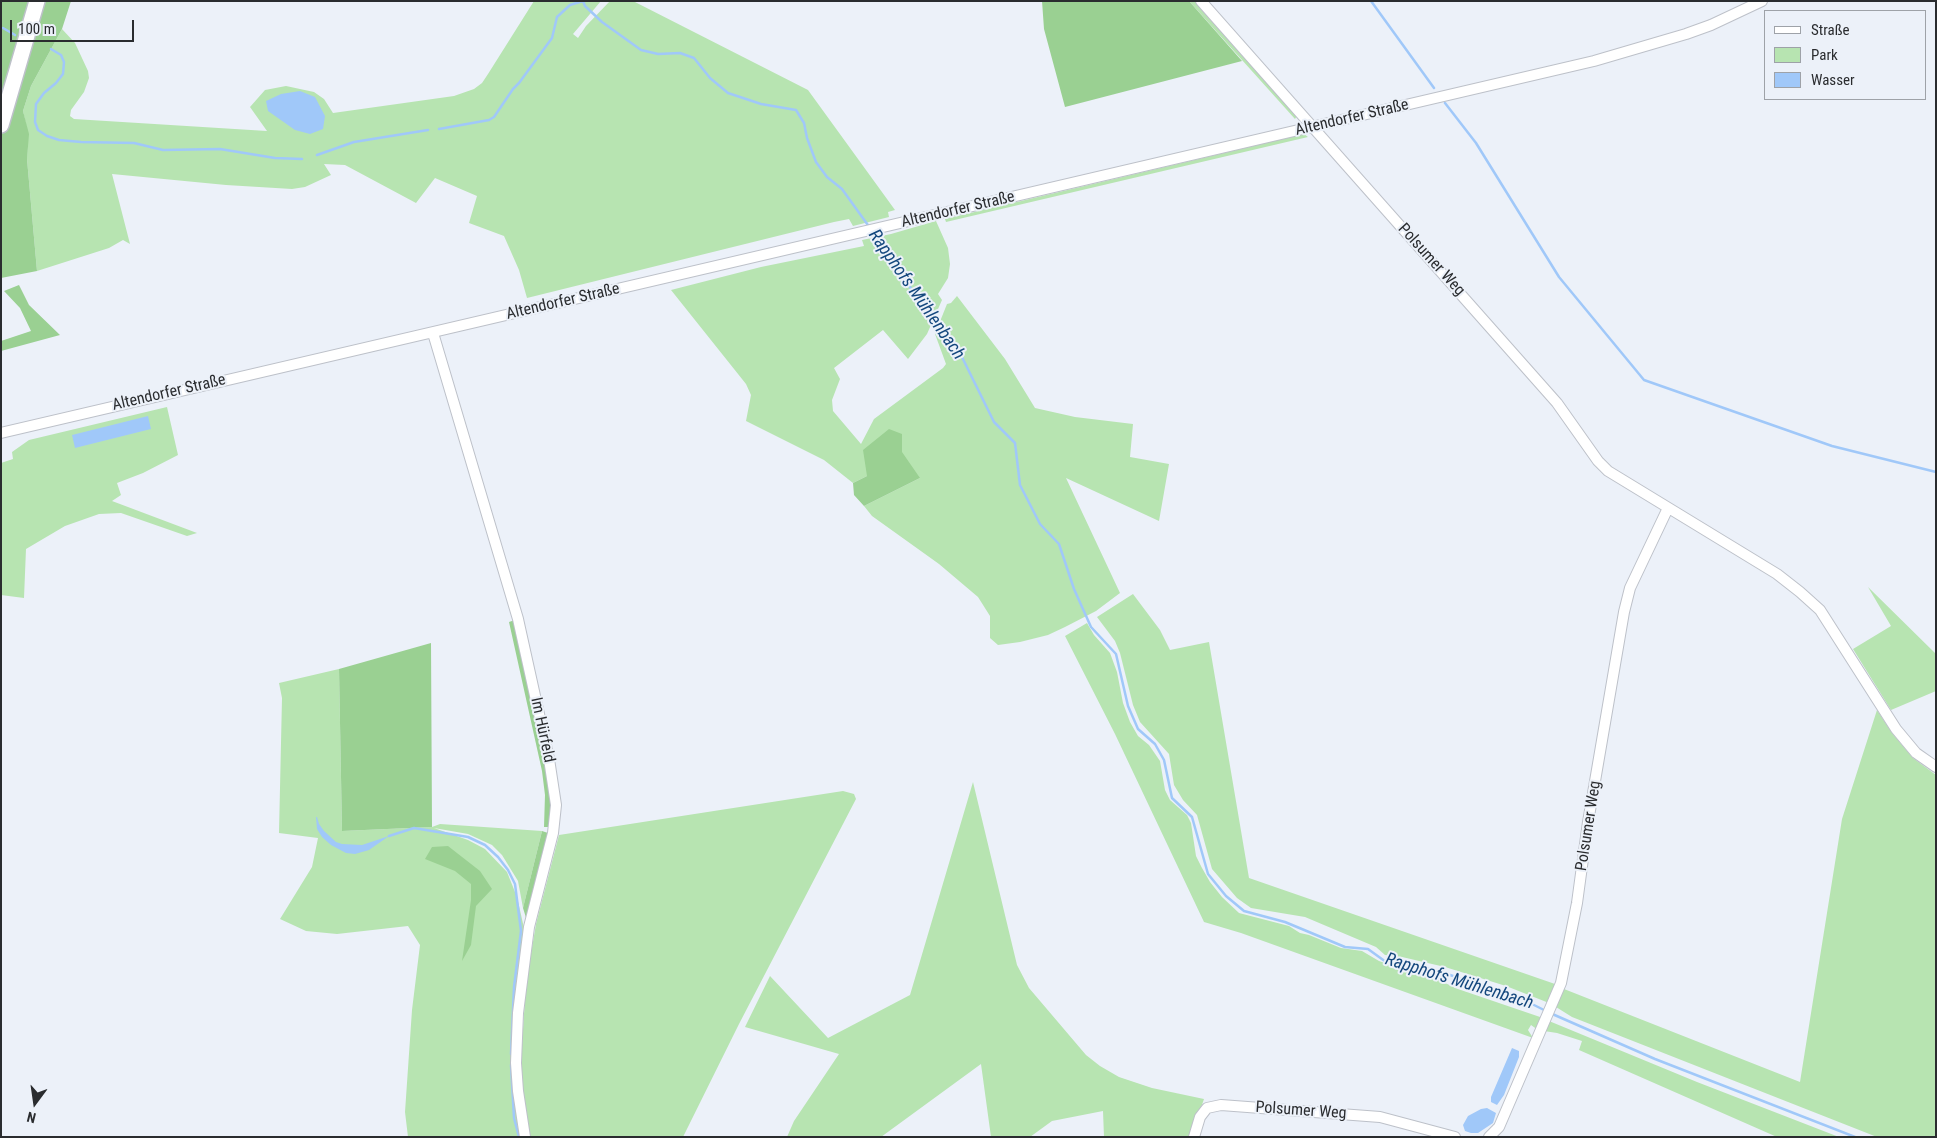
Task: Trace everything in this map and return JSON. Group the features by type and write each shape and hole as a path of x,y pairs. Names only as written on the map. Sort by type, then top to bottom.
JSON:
{"highway":[{"path":"1,125 37,1"}],"street":[{"name":"Polsumer Weg","path":"1201,1 1558,403 1598,461 1608,471 1777,574 1820,610 1896,729 1916,753 1936,767"},
{"name":"Altendorfer Straße","path":"1,433 1594,61 1643,48 1711,25 1762,1"},
{"name":"Im Hürfeld","path":"433,333 518,619 549,759 556,805 553,833 529,927 518,1013 516,1072 524,1137"},
{"name":"Polsumer Weg","path":"1489,1137 1499,1127 1561,983 1577,903 1588,822 1628,596 1668,508"},
{"name":"Polsumer Weg","path":"1194,1137 1200,1116 1207,1108 1221,1104 1380,1117 1455,1137"}],"green space":[{"path":"1,1 71,1 62,29 31,86 23,111 29,134 27,159 37,271 1,278"},
{"path":"534,1 601,1 573,34 578,38 586,26 610,1 633,1 808,90 895,210 888,212 889,217 853,226 849,219 834,222 527,298 519,270 504,236 469,223 477,196 435,178 416,203 345,165 324,164 331,175 305,187 292,189 112,174 130,244 123,240 109,248 37,271 27,159 28,134 23,111 31,86 62,29 75,43 88,71 89,78 84,92 71,110 70,116 74,119 267,131 250,107 265,90 286,86 314,92 324,99 333,113 454,96 474,89 482,83"},
{"path":"1042,1 1189,1 1242,61 1065,107 1044,29"},
{"path":"1189,1 1196,1 1298,114 1295,119"},
{"path":"1304,134 1308,137 946,222 945,219"},
{"path":"936,221 948,248 950,264 948,278 938,294 942,300 927,334 908,359 883,330 834,368 840,379 832,400 833,411 861,444 874,419 946,364 935,334 947,304 951,303 957,296 1005,359 1035,408 1075,417 1133,424 1130,457 1169,464 1159,521 1066,478 1120,593 1096,611 1065,627 1048,635 1020,642 998,645 990,638 990,616 978,597 939,564 872,516 864,506 920,478 867,476 853,483 824,460 746,421 751,395 746,384 671,290 761,267 864,246 862,240"},
{"path":"19,285 29,305 60,335 1,351 1,341 31,331 20,308 4,291"},
{"path":"167,407 178,455 143,473 117,483 121,495 112,501 197,533 187,536 121,513 99,514 65,526 26,549 24,598 1,595 1,463 13,459 12,452 29,440"},
{"path":"889,429 902,434 902,452 920,478 864,506 854,495 853,483 867,476 863,450"},
{"path":"1868,587 1936,654 1936,691 1891,710 1853,649 1891,626"},
{"path":"1133,594 1160,630 1170,650 1209,642 1249,878 1555,984 1549,1003 1506,986 1445,967 1385,955 1376,947 1305,917 1251,908 1237,898 1212,869 1197,815 1183,800 1174,785 1169,754 1140,722 1133,705 1120,653 1115,641 1097,617"},
{"path":"515,620 552,802 550,827 544,827 545,795 542,771 509,622"},
{"path":"1087,623 1094,635 1110,653 1130,722 1138,736 1149,745 1160,761 1165,790 1170,800 1187,815 1191,823 1196,856 1202,868 1222,897 1239,913 1289,926 1300,933 1341,948 1362,951 1379,961 1430,975 1455,988 1543,1018 1538,1030 1531,1025 1528,1030 1533,1038 1241,933 1204,922 1115,734 1065,636"},
{"path":"431,643 432,827 342,831 339,669"},
{"path":"339,669 342,831 432,827 440,824 542,831 523,908 518,881 502,855 492,845 468,834 434,828 468,840 485,849 507,872 517,897 524,928 519,971 513,1070 518,1130 521,1137 408,1137 405,1112 412,1010 420,945 408,926 337,934 306,931 280,919 312,867 318,838 279,833 282,698 279,683"},
{"path":"1877,710 1892,733 1913,758 1936,775 1936,1137 1877,1137 1572,1017 1556,1007 1564,989 1800,1082 1842,819"},
{"path":"973,782 1017,965 1029,988 1086,1055 1100,1066 1119,1077 1152,1088 1204,1099 1191,1137 1104,1137 1103,1111 1052,1121 1030,1137 991,1137 981,1064 881,1137 787,1137 794,1121 839,1054 745,1027 770,976 828,1038 910,995"},
{"path":"843,791 854,794 856,799 739,1024 683,1137 529,1137 522,1080 526,983 536,924 559,835"},
{"path":"542,831 551,834 527,921 523,908"},
{"path":"448,846 480,871 492,889 476,906 471,945 462,961 471,900 471,884 455,871 425,859 432,847"},
{"path":"1549,1021 1697,1082 1839,1137 1777,1137 1579,1050 1582,1041 1544,1031"}],"water":[{"path":"300,91 315,97 325,116 323,129 310,134 295,130 268,111 266,101 281,94"},
{"path":"148,416 151,429 75,448 72,435"},
{"path":"316,817 324,831 336,842 342,844 362,845 389,836 369,850 355,854 346,853 331,845 322,837 317,829"},
{"path":"1512,1048 1519,1051 1519,1057 1504,1095 1497,1105 1491,1102 1491,1097"},
{"path":"1487,1108 1496,1113 1493,1123 1478,1133 1465,1131 1463,1125 1468,1116"}],"waterway":[{"name":"Rapphofs Mühlenbach","path":"583,1 585,6 602,22 641,50 658,54 680,53 694,58 710,78 728,93 761,104 796,110 804,123 807,138 816,162 827,177 842,189 870,228"},
{"path":"439,129 489,120 494,117 552,38 557,17 570,5 583,1"},
{"path":"1371,1 1434,88"},
{"path":"3,28 15,35"},
{"path":"51,49 61,55 64,62 63,74 36,104 35,122 38,130 47,136 59,140 81,142 134,143 163,150 220,149 275,158 302,159"},
{"path":"1445,103 1476,143 1559,277 1644,380 1832,446 1936,472"},
{"path":"317,155 354,142 428,130"},
{"name":"Rapphofs Mühlenbach","path":"873,232 925,312 958,349 994,422 1015,443 1020,485 1040,524 1059,544 1074,589 1091,627 1116,654 1128,706 1138,729 1155,744 1164,760 1172,798 1192,817 1208,874 1226,896 1244,911 1285,922 1345,947 1368,949 1386,962 1405,961 1514,995 1546,1011"},
{"path":"389,836 414,828 468,837 485,845 508,870 515,884 521,931 514,987 511,1054"},
{"name":"Rapphofs Mühlenbach","path":"1550,1013 1655,1059 1855,1137"},
{"path":"511,1065 514,1118 519,1137"}]}
